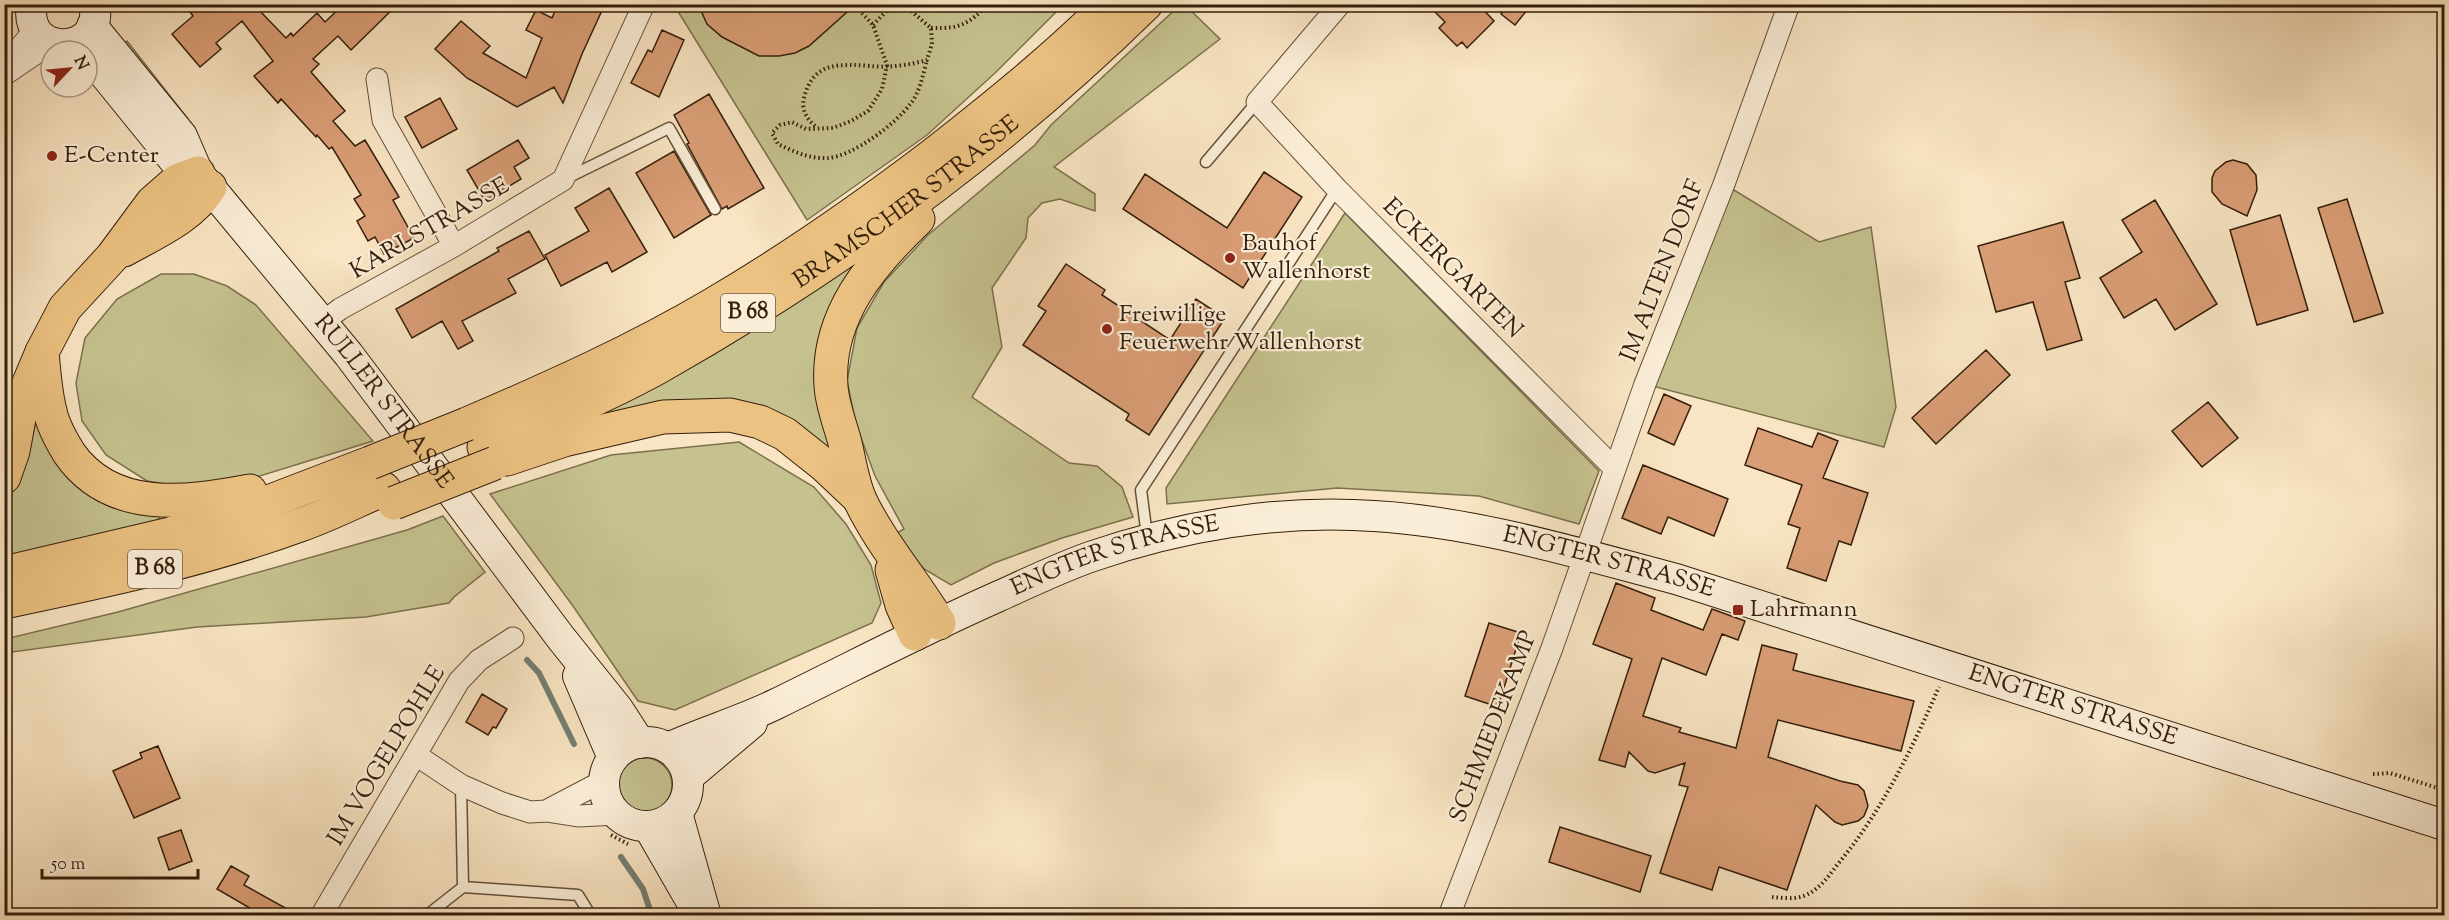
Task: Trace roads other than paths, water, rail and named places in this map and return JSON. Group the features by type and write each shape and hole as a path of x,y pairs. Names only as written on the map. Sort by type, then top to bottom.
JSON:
{"highway":[{"name":"BRAMSCHER STRASSE","path":"482,445 599,366 711,306 806,247 879,196 1021,86 1109,4"},
{"name":"BRAMSCHER STRASSE","path":"482,445 655,369 822,267 1019,121 1146,4"},
{"path":"927,628 859,498 831,388 831,355 844,311 857,288 885,251 919,218 1007,145 1019,121"},
{"path":"4,477 13,451 23,397 42,352 65,308 112,256 152,203 177,181 204,180"},
{"path":"42,352 50,413 61,440 77,464 98,482 121,495 159,501 213,498 296,479 325,480"},
{"path":"383,485 482,445 564,440 663,417 730,415 760,422 785,434 824,465 859,498"},
{"name":"B 68","path":"4,602 174,565 303,524 324,530 383,485 482,445"},
{"name":"B 68","path":"4,573 81,557 170,534 263,504 325,480 383,485"}],"main road":[{"name":"RULLER STRASSE","path":"69,32 182,136 204,180 323,322 406,429 561,638 618,709 654,745"},
{"name":"ENGTER STRASSE","path":"654,745 775,705 927,628 1089,557 1147,540 1213,526 1321,514 1374,516 1461,527 1676,579 2445,825"},
{"name":"RULLER STRASSE","path":"561,638 609,769"},
{"name":"ENGTER STRASSE","path":"688,777 775,705"},
{"path":"654,745 677,756 688,777 688,790 677,813 659,824 637,825 617,814 605,793 609,769 621,751 654,745"},
{"path":"677,813 706,915"},
{"path":"648,826 700,915"}],"street":[{"path":"563,180 644,4"},
{"path":"1257,102 1340,4"},
{"name":"IM ALTEN DORF","path":"1583,555 1646,384 1724,184 1789,4"},
{"path":"5,74 69,32"},
{"path":"377,79 383,120 454,246"},
{"name":"ECKERGARTEN","path":"1257,102 1336,189 1616,469"},
{"name":"KARLSTRASSE","path":"323,322 340,309 454,246 563,180"},
{"name":"SCHMIEDEKAMP","path":"1449,915 1552,648 1583,555"},
{"name":"IM VOGELPOHLE","path":"321,915 459,681 479,660 513,638"},
{"path":"416,755 461,785 530,812 546,811 578,816 617,814"},
{"path":"546,811 609,769"}],"lane":[{"path":"1206,162 1257,102"},
{"name":"KARLSTRASSE","path":"563,180 669,128 715,209"},
{"path":"1147,540 1141,490 1336,189"},
{"path":"461,785 463,887"},
{"path":"426,915 463,887 578,895 591,915"}],"waterway":[{"path":"527,660 539,673 574,744"},
{"path":"621,857 643,889 652,916"}],"place":[{"name":"E-Center","path":"52,156"},
{"name":"Bauhof Wallenhorst","path":"1230,258"},
{"name":"Freiwillige Feuerwehr Wallenhorst","path":"1107,329"},
{"name":"Lahrmann","path":"1738,610"}]}
